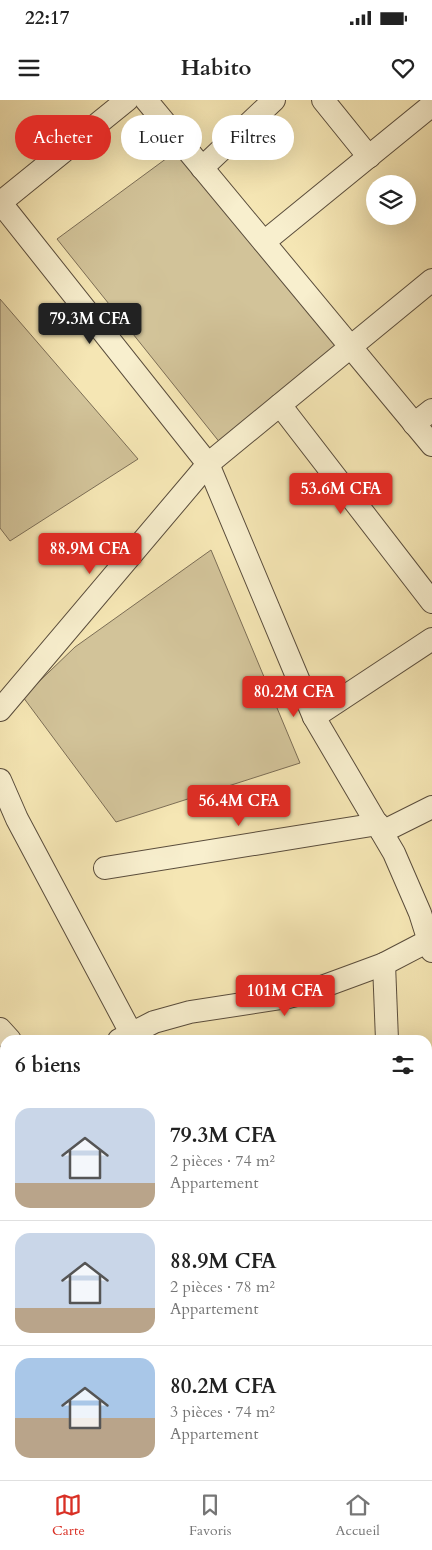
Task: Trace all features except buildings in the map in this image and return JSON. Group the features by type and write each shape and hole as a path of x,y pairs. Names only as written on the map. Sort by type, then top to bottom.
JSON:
{"street":[{"path":"127,100 0,203 208,464 314,717 394,853 431,944 384,964 308,992 288,997 190,1012 154,1022 127,1035"},
{"path":"146,100 432,445"},
{"path":"202,168 274,100"},
{"path":"323,100 369,157"},
{"path":"264,242 432,106"},
{"path":"0,710 208,464 432,280"},
{"path":"280,405 432,602"},
{"path":"414,424 432,410"},
{"path":"314,717 432,639"},
{"path":"0,780 17,819 125,1035"},
{"path":"105,868 380,828 432,807"},
{"path":"384,964 387,1035"}],"shaded area":[{"path":"164,160 192,160 337,348 221,444 57,239"},
{"path":"0,299 138,459 10,541 0,528"},
{"path":"211,550 300,763 116,822 23,697 75,647"}]}
